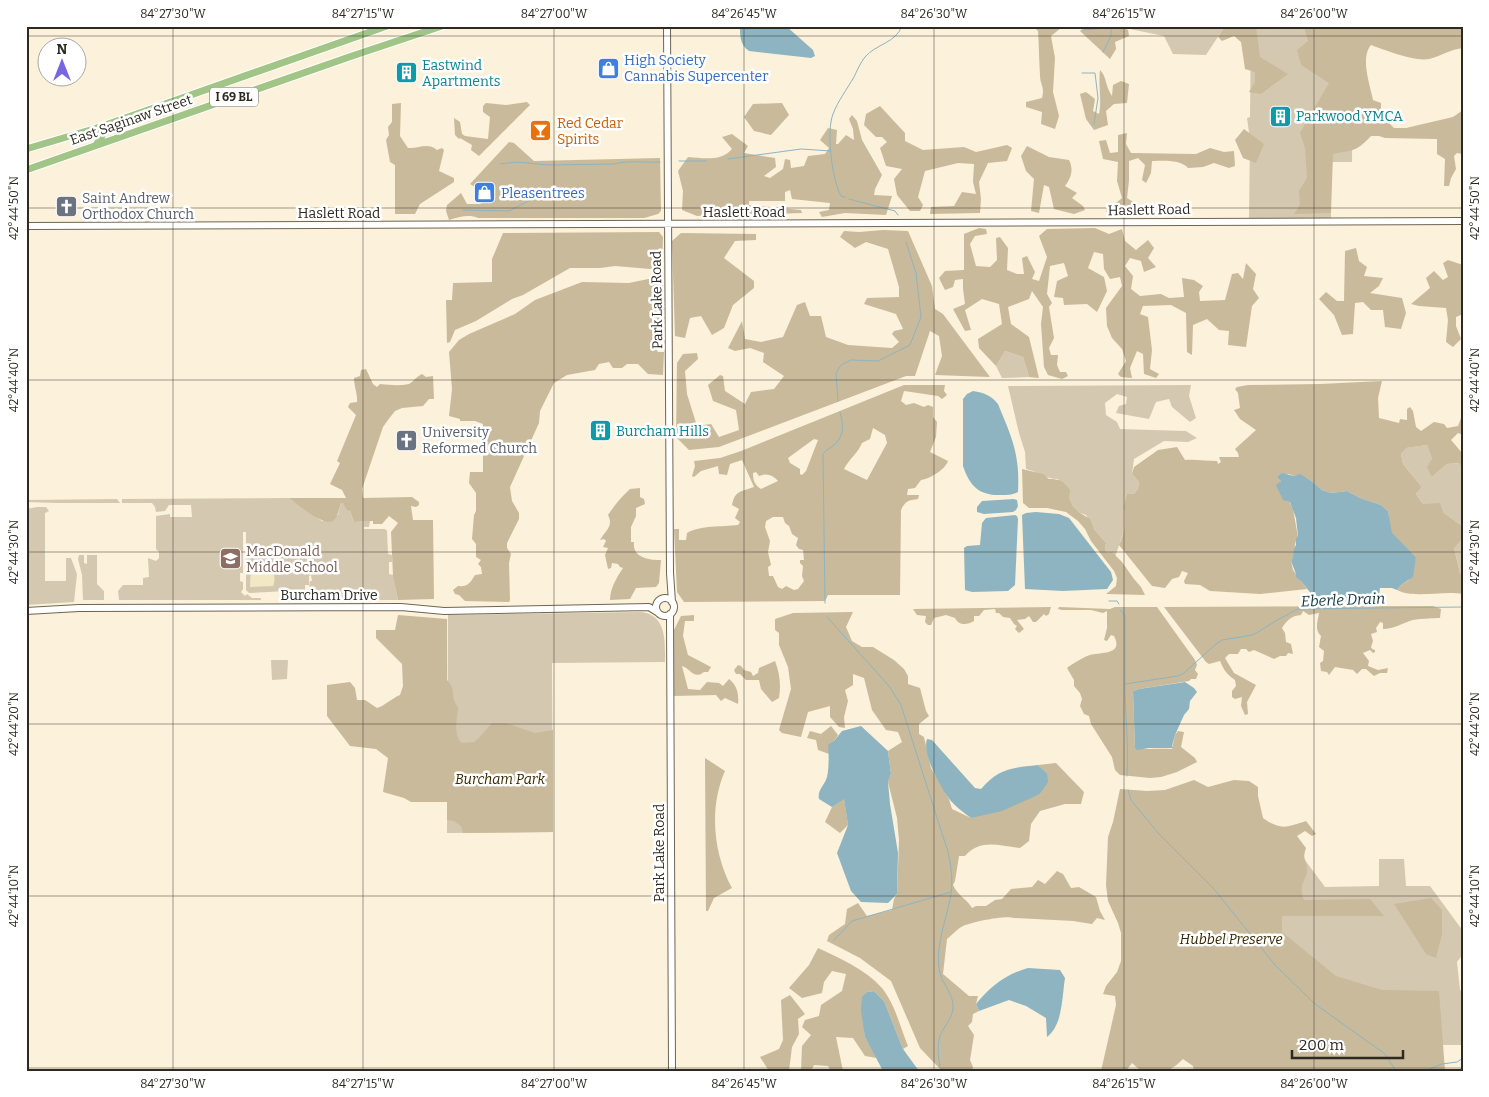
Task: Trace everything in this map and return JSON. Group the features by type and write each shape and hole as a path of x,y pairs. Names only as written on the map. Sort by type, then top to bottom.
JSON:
{"main road":[{"name":"East Saginaw Street","path":"26,149 97,128 387,26"},
{"name":"East Saginaw Street","path":"26,170 442,26"},
{"path":"95,145 101,140 102,136 102,133 97,128"}],"street":[{"name":"Park Lake Road","path":"667,26 670,573 672,602"},
{"name":"Haslett Road","path":"26,226 1463,221"},
{"name":"Park Lake Road","path":"660,599 666,591 670,573"},
{"path":"667,598 672,602 674,608 670,614 664,616 658,613 656,606 660,599 667,598"},
{"name":"Burcham Drive","path":"631,608 660,599"},
{"name":"Burcham Drive","path":"26,612 79,608 401,607 453,611 651,608 658,613"},
{"name":"Park Lake Road","path":"658,613 670,634"},
{"name":"Park Lake Road","path":"670,614 672,1071"}],"green space":[{"path":"1033,26 1060,26 1061,28 1051,36 1055,58 1053,92 1059,116 1055,129 1041,124 1042,112 1026,107 1026,102 1042,98 1043,94 1040,78 1038,31"},
{"path":"1085,26 1121,26 1128,30 1129,36 1115,42 1116,49 1110,59 1080,31"},
{"path":"1126,26 1225,26 1206,55 1173,54 1164,36 1130,29"},
{"path":"1225,26 1256,26 1260,57 1288,74 1261,94 1249,92 1255,82 1255,72 1245,69 1241,42 1234,36 1222,41 1218,37"},
{"path":"1251,26 1463,26 1463,44 1353,45 1352,162 1331,162 1331,218 1249,218 1250,140 1247,118 1250,117"},
{"path":"1304,26 1463,26 1463,48 1433,58 1416,59 1371,45 1366,57 1373,100 1381,103 1381,113 1388,116 1390,124 1394,128 1406,128 1453,117 1463,110 1463,154 1457,153 1454,156 1456,169 1449,186 1444,186 1445,159 1437,154 1437,139 1371,136 1354,150 1333,154 1331,213 1294,214 1300,205 1299,191 1307,178 1305,148 1300,133 1329,83 1301,65 1297,50 1308,41"},
{"path":"1100,70 1112,96 1113,85 1121,81 1129,84 1127,103 1114,104 1106,111 1108,125 1094,130 1086,119 1080,94 1086,92 1095,99 1093,111 1099,114"},
{"path":"527,102 530,105 479,156 471,150 472,145 455,135 454,118 460,122 462,134 465,136 488,139 490,117 483,112 483,106 486,103 506,105"},
{"path":"401,103 400,136 408,148 430,146 437,150 442,148 444,150 439,171 454,178 454,182 420,204 415,214 395,214 395,165 390,162 386,140 389,135 388,127 392,122 392,104"},
{"path":"782,103 789,115 771,135 754,131 744,117 753,104"},
{"path":"880,106 905,133 905,141 923,150 964,147 976,152 1007,145 1012,148 1007,161 988,163 979,182 980,213 930,214 931,207 954,206 962,192 976,194 973,182 974,164 958,163 925,171 918,197 923,205 920,211 910,211 897,195 894,179 902,169 886,166 880,148 887,142 882,137 876,137 864,125 866,114"},
{"path":"852,115 857,121 862,140 882,175 874,195 892,196 886,215 845,213 822,217 819,212 829,210 830,203 792,199 790,190 785,192 785,201 749,201 749,205 801,210 802,213 736,215 725,206 716,215 697,216 682,210 683,191 678,171 688,157 717,158 728,153 732,149 722,137 732,134 748,146 744,153 775,158 776,167 764,176 770,178 783,169 785,159 790,160 791,168 804,166 808,156 825,154 829,148 820,140 828,128 837,130 836,144 846,135 854,140 853,129 849,119"},
{"path":"1244,129 1264,144 1256,163 1243,158 1235,140"},
{"path":"1127,133 1126,144 1131,153 1196,154 1210,148 1224,152 1234,151 1235,166 1229,168 1214,163 1203,167 1188,168 1176,162 1152,161 1151,173 1146,183 1142,180 1145,165 1138,158 1129,161 1127,198 1138,205 1135,212 1110,215 1106,211 1122,198 1117,181 1118,162 1103,159 1099,141 1106,140 1110,153 1118,152 1118,135"},
{"path":"509,142 514,143 534,161 660,158 661,211 658,214 644,218 478,218 468,216 449,220 446,211 447,205 461,193 467,204 480,204 487,199 491,199 491,188 477,188 470,184"},
{"path":"1027,146 1049,157 1069,160 1071,174 1065,186 1077,193 1072,198 1083,206 1085,210 1074,214 1054,209 1049,187 1044,185 1039,213 1031,211 1034,179 1026,171 1021,156"},
{"path":"979,228 986,229 987,234 975,236 970,244 976,266 990,267 997,260 996,238 1000,237 1008,248 1007,270 1017,274 1024,274 1022,258 1027,256 1035,272 1032,279 1039,281 1047,257 1039,236 1047,229 1095,228 1109,234 1122,229 1125,241 1136,250 1148,240 1154,248 1148,258 1156,267 1144,272 1141,261 1130,258 1125,266 1133,276 1131,289 1140,296 1161,294 1169,298 1184,297 1182,278 1194,280 1203,286 1199,292 1200,301 1225,300 1232,274 1238,273 1243,279 1246,263 1256,274 1253,289 1259,298 1252,306 1246,347 1228,345 1229,331 1219,330 1207,319 1193,325 1192,355 1187,352 1186,313 1171,305 1143,306 1140,314 1148,317 1152,350 1150,369 1159,374 1156,378 1144,374 1143,354 1137,351 1130,368 1132,378 1121,377 1118,374 1126,361 1122,349 1112,338 1107,326 1106,308 1122,286 1120,277 1110,279 1104,269 1103,254 1094,252 1088,268 1104,277 1107,291 1097,312 1087,304 1064,305 1063,298 1054,297 1057,281 1068,276 1064,263 1050,266 1047,294 1052,303 1049,307 1054,338 1049,348 1051,355 1058,355 1057,365 1060,372 1066,372 1068,376 1062,379 1048,375 1044,367 1041,324 1043,307 1032,291 1029,299 1008,307 1011,324 1029,337 1039,378 1029,377 1023,357 1005,351 996,366 979,348 978,339 1002,324 999,304 982,299 965,310 971,330 965,331 953,309 965,304 963,279 955,280 953,287 945,290 939,278 945,271 964,270 964,234"},
{"path":"844,231 908,231 932,286 935,309 943,314 990,377 935,375 942,356 939,336 930,331 915,376 906,376 719,447 689,450 676,437 677,363 683,354 697,353 698,359 685,371 687,394 697,426 711,424 719,437 739,430 736,410 713,401 708,385 720,375 723,376 725,391 745,404 751,392 774,389 784,376 763,362 764,353 750,348 735,351 728,348 742,321 745,339 761,342 783,337 797,305 805,302 810,316 821,316 826,337 848,345 892,348 899,342 892,334 894,331 903,329 896,314 864,304 867,298 899,297 899,287 888,249 866,242 855,248 840,237"},
{"path":"659,232 663,237 662,270 615,266 570,268 476,321 455,330 450,342 447,343 446,300 452,300 453,283 492,282 492,259 503,233"},
{"path":"681,233 756,234 756,240 735,241 724,258 754,281 754,288 733,305 724,328 712,335 701,316 690,318 685,338 675,336 672,241"},
{"path":"1356,248 1359,261 1367,267 1364,276 1383,278 1379,286 1370,293 1402,298 1406,313 1401,329 1385,327 1383,310 1371,310 1363,302 1355,303 1353,334 1342,335 1334,315 1319,299 1326,292 1337,301 1344,301 1345,251"},
{"path":"1448,260 1463,265 1463,314 1456,317 1456,326 1461,339 1453,347 1446,342 1448,320 1446,308 1411,304 1430,288 1426,278 1434,271 1443,280 1448,277 1443,263"},
{"path":"663,278 663,340 654,343 654,346 658,352 664,352 663,375 648,374 638,364 627,364 622,368 613,368 609,362 599,364 595,370 567,375 554,383 540,411 539,423 510,487 512,501 519,513 519,519 507,543 507,548 511,554 509,563 510,600 509,602 465,601 455,594 453,590 458,586 468,584 475,575 482,574 481,567 478,564 481,560 476,557 476,544 472,539 476,511 476,493 469,483 470,472 483,472 483,424 475,421 460,421 460,419 449,416 452,389 449,352 459,340 469,334 515,314 535,300 582,282 629,283"},
{"path":"1005,351 1023,357 1029,377 1002,378 996,366"},
{"path":"366,369 373,384 377,387 380,384 409,384 422,374 426,377 433,376 434,399 429,399 423,406 402,408 395,411 383,427 362,489 363,498 412,497 419,502 419,505 416,507 411,506 413,520 433,520 434,599 398,600 393,576 391,532 398,523 389,516 382,524 373,524 373,521 354,522 350,511 341,503 333,521 323,521 289,498 346,498 342,490 330,484 340,463 337,461 356,415 348,407 350,403 357,402 354,378 360,376 361,370"},
{"path":"1382,381 1378,398 1379,418 1399,423 1400,419 1407,420 1407,409 1410,407 1413,411 1416,427 1421,431 1434,422 1444,424 1447,428 1458,426 1461,418 1463,419 1463,435 1458,433 1451,440 1463,454 1463,468 1459,463 1447,464 1432,477 1427,467 1432,459 1427,445 1406,448 1401,454 1403,464 1422,487 1416,494 1423,504 1440,503 1443,512 1462,526 1462,539 1454,548 1460,573 1463,575 1463,594 1411,594 1397,590 1409,580 1416,557 1391,533 1388,511 1381,505 1360,498 1347,491 1331,493 1322,490 1313,482 1300,475 1294,476 1289,474 1277,477 1281,480 1280,483 1293,509 1298,537 1291,561 1293,570 1307,589 1260,594 1210,591 1200,585 1185,584 1184,581 1188,573 1182,571 1179,577 1172,579 1165,588 1152,586 1119,545 1124,526 1125,515 1123,508 1127,494 1134,494 1138,489 1139,482 1132,474 1134,467 1158,450 1177,447 1185,460 1217,461 1218,464 1221,462 1219,457 1239,457 1235,449 1256,430 1240,419 1234,410 1240,408 1238,393 1235,389 1237,387 1248,385"},
{"path":"904,385 945,385 944,391 947,395 942,399 938,396 904,391 901,401 906,405 914,403 924,407 928,405 933,407 933,417 937,422 936,437 930,452 948,461 944,468 921,480 915,488 908,489 907,495 919,495 918,499 906,503 901,510 900,595 828,595 825,601 684,602 677,592 674,529 679,529 679,540 686,540 687,533 692,530 738,525 740,522 735,518 739,509 732,505 733,500 739,492 754,487 742,460 730,464 727,475 719,474 718,466 701,471 694,477 692,476 695,466 694,461 720,458","holes":["873,428 885,435 887,443 867,480 844,469 862,443 870,439","814,439 818,440 806,471 802,475 800,474 800,469 790,463 788,458","756,472 759,476 770,475 778,481 761,489 755,483 753,473","773,517 783,517 792,534 798,538 796,545 799,549 803,550 804,560 800,560 803,566 802,576 804,581 798,589 794,590 786,586 782,589 778,587 773,576 769,576 768,567 771,565 768,552 770,541 765,527 766,521"]},
{"path":"1191,385 1189,396 1196,418 1190,422 1172,407 1169,399 1156,402 1149,419 1116,413 1119,406 1126,404 1127,397 1117,394 1105,403 1106,415 1117,422 1120,429 1186,431 1197,438 1188,442 1164,441 1134,459 1132,474 1139,482 1138,489 1134,494 1127,494 1123,508 1125,525 1115,557 1105,549 1106,543 1094,529 1086,515 1080,513 1073,506 1058,479 1049,478 1026,469 1025,452 1008,386"},
{"path":"1427,445 1432,459 1432,477 1447,464 1460,463 1463,468 1463,575 1460,573 1454,548 1462,526 1443,512 1423,504 1416,494 1422,487 1403,464 1401,454 1405,448"},
{"path":"1022,469 1043,474 1049,479 1058,480 1066,484 1070,490 1069,497 1073,506 1090,519 1094,529 1106,543 1105,549 1108,553 1112,552 1122,562 1145,595 1106,594 1116,586 1117,578 1114,571 1091,541 1085,529 1066,512 1047,508 1029,508 1023,503"},
{"path":"640,488 640,497 644,499 645,504 636,508 636,516 631,527 631,542 634,542 634,547 639,555 647,559 661,560 659,583 656,587 636,588 630,599 610,600 616,579 623,568 618,564 612,563 611,568 608,569 605,555 608,548 603,547 606,541 604,539 600,540 608,528 610,519 608,515 615,505 630,489"},
{"path":"289,498 322,521 338,515 341,503 343,503 350,511 354,522 370,521 369,527 364,527 364,529 385,529 387,531 388,554 392,555 392,562 389,562 389,574 393,575 398,600 307,600 310,581 312,581 311,575 309,576 309,585 305,585 305,590 249,593 246,590 246,532 243,532 243,573 240,573 240,581 243,582 243,589 241,592 245,596 247,594 252,598 261,598 261,600 119,600 118,591 123,585 143,585 143,578 149,577 148,558 156,561 159,558 159,552 156,549 156,516 170,514 170,517 192,517 191,505 169,505 165,511 156,512 152,503 122,503 122,499"},
{"path":"117,499 120,503 26,502 26,500"},
{"path":"46,507 49,511 45,513 45,581 66,581 66,558 71,558 77,574 74,602 26,605 26,509"},
{"path":"79,555 84,555 84,563 87,564 87,555 97,555 97,584 104,591 104,600 83,600"},
{"path":"1433,606 1441,609 1440,618 1413,620 1387,629 1383,629 1383,623 1380,622 1376,628 1377,632 1371,634 1373,641 1371,647 1375,652 1373,653 1370,650 1363,653 1369,661 1368,666 1378,670 1388,668 1387,673 1380,673 1374,676 1366,669 1362,669 1357,674 1353,670 1335,667 1329,675 1327,672 1321,671 1320,663 1323,661 1324,651 1319,647 1321,636 1317,625 1319,613 1309,615 1303,611 1301,615 1290,619 1282,628 1285,633 1286,642 1291,644 1293,654 1288,653 1286,656 1274,659 1254,650 1249,652 1246,649 1241,649 1238,654 1229,654 1225,658 1234,673 1256,685 1247,702 1248,714 1245,715 1241,706 1242,697 1235,699 1232,697 1232,691 1236,686 1235,680 1226,672 1220,661 1209,664 1206,662 1164,607"},
{"path":"1051,607 1049,614 1046,616 1044,614 1036,622 1033,622 1029,616 1025,619 1017,620 1024,629 1019,633 1015,629 1017,626 1010,618 996,613 995,609 984,610 979,616 974,616 974,621 969,623 961,624 955,618 946,615 934,618 931,625 928,625 925,622 926,616 917,615 913,609"},
{"path":"1059,607 1110,609 1115,607 1157,607 1195,660 1197,665 1195,670 1198,674 1196,679 1189,681 1133,691 1135,748 1172,749 1175,735 1178,731 1184,732 1181,747 1195,758 1197,762 1177,772 1161,777 1150,778 1120,775 1115,770 1112,757 1091,724 1089,716 1084,714 1080,706 1082,699 1080,693 1074,686 1074,680 1067,668 1088,656 1114,650 1116,642 1114,636 1111,635 1107,641 1104,640 1107,628 1107,611 1103,613 1091,610 1062,610 1058,609"},
{"name":"Burcham Park","path":"640,612 649,614 660,623 663,630 665,662 552,663 553,832 447,833 448,615"},
{"path":"853,612 846,627 852,641 862,647 873,647 894,660 904,669 908,676 908,684 920,688 929,716 919,724 919,734 924,737 931,768 949,799 952,809 971,818 1040,794 1047,782 1047,773 1038,765 1056,763 1084,792 1081,804 1065,804 1040,811 1031,824 1029,841 1020,848 991,844 977,847 965,856 959,856 953,885 972,908 986,906 995,900 1002,899 1011,889 1032,887 1038,880 1045,884 1057,871 1063,874 1071,888 1079,887 1096,897 1105,920 1097,918 1092,924 1010,917 996,918 963,926 947,939 943,974 969,996 978,996 976,1004 979,1011 973,1014 972,1022 968,1026 974,1035 970,1060 973,1067 972,1071 940,1069 920,1048 891,981 860,958 827,941 829,935 845,924 847,909 858,903 867,916 892,910 897,894 899,840 897,818 888,782 891,774 888,751 902,742 898,732 886,730 872,710 864,678 853,674 853,685 845,690 848,701 844,717 845,728 839,727 830,717 830,706 808,712 801,737 782,733 779,730 791,689 788,667 779,645 779,633 775,630 775,619 793,613"},
{"path":"398,615 447,619 447,680 451,686 458,708 457,736 462,743 474,742 492,723 506,723 535,733 553,730 553,832 463,833 461,826 454,821 447,820 447,802 411,802 383,792 388,758 376,749 350,746 327,716 327,685 350,682 355,688 357,700 365,700 377,708 400,695 403,686 402,664 376,638 376,630 395,630"},
{"path":"694,615 694,621 685,621 683,636 688,655 711,667 708,672 698,675 682,666 688,689 700,690 707,682 719,683 723,686 729,679 737,690 738,704 725,698 721,701 716,695 674,696 674,630 681,616"},
{"path":"271,660 288,660 287,679 272,680"},
{"path":"775,661 779,675 780,693 779,698 772,702 761,689 759,680 746,680 740,674 736,674 734,670 738,665 744,670 751,672 753,676 758,673 759,668"},
{"path":"831,726 838,735 829,754 818,750 816,740 807,738 810,731 821,734"},
{"path":"705,758 725,771 717,800 715,830 721,860 732,888 714,898 708,911 706,911"},
{"name":"Hubbel Preserve","path":"1194,780 1208,787 1234,780 1249,781 1258,787 1263,818 1274,825 1284,827 1306,821 1316,834 1312,836 1305,831 1297,836 1306,848 1304,857 1307,872 1302,885 1304,900 1370,899 1384,916 1282,916 1282,932 1336,976 1382,990 1439,991 1445,1071 1194,1071 1193,1066 1183,1059 1173,1068 1164,1071 1141,1071 1132,1063 1126,1071 1101,1071 1116,1005 1115,996 1103,994 1106,986 1117,972 1121,961 1121,933 1108,901 1106,885 1108,837 1120,789 1165,790"},
{"path":"844,798 848,825 840,833 825,822 832,807"},
{"path":"1281,828 1325,887 1379,886 1379,859 1404,859 1406,886 1430,886 1463,931 1463,954 1457,962 1460,990 1463,993 1463,1045 1259,1045 1212,1071"},
{"path":"1431,898 1442,910 1442,934 1436,958 1426,954 1394,904"},
{"path":"818,948 860,969 881,987 894,1008 908,1046 903,1049 884,1001 874,991 867,992 862,996 865,1037 877,1058 865,1056 853,1038 836,1037 843,1071 831,1071 828,1066 814,1065 811,1071 801,1071 802,1046 811,1035 802,1027 805,1020 819,1016 821,1005 842,991 846,974 832,971 824,982 822,993 802,998 789,988 809,965"},
{"path":"790,995 805,1014 798,1019 799,1034 792,1047 789,1071 769,1071 760,1057 779,1049 783,1040 781,1000"}],"sand":[{"path":"261,562 272,569 274,573 273,586 250,587 251,564"}],"water":[{"path":"740,26 786,26 813,50 815,56 811,58 749,51 742,43"},
{"path":"973,391 993,398 998,404 1014,446 1018,467 1018,492 1016,493 994,495 982,492 969,480 963,466 963,399"},
{"path":"1282,473 1294,476 1300,474 1322,490 1331,493 1347,491 1360,498 1381,505 1388,511 1392,533 1416,557 1413,577 1397,590 1380,588 1379,596 1371,599 1338,601 1313,596 1296,577 1291,561 1298,536 1296,518 1290,502 1283,500 1276,485 1281,481 1277,477"},
{"path":"1017,500 1018,506 1013,512 984,514 977,512 977,507 982,501"},
{"path":"1036,512 1059,514 1069,518 1111,572 1113,580 1107,589 1063,591 1025,589 1022,515"},
{"path":"1015,515 1018,519 1015,585 1008,591 972,592 965,590 964,548 980,545 982,523 986,518"},
{"path":"1185,682 1197,692 1190,701 1189,709 1184,715 1175,735 1173,748 1137,750 1135,748 1133,691"},
{"path":"861,726 888,751 891,774 888,782 890,804 898,853 897,894 888,903 861,902 851,891 837,853 848,825 844,799 832,807 819,799 820,790 828,774 828,745 842,731"},
{"path":"927,739 932,740 975,788 981,789 994,777 1006,770 1038,765 1047,773 1048,782 1040,794 1002,811 971,818 953,803 940,785 929,760 926,745"},
{"path":"1028,968 1060,970 1065,978 1059,1018 1052,1032 1047,1037 1046,1018 1026,1006 1009,1000 979,1011 976,1004 999,982"},
{"path":"874,991 884,1001 903,1049 919,1071 883,1071 865,1037 861,1011 862,996 867,992"}],"waterway":[{"path":"845,197 841,196 838,189 831,156 830,132 833,114 865,57 891,40 902,26"},
{"path":"1084,30 1127,26"},
{"path":"1103,52 1111,36 1111,28"},
{"path":"1082,73 1095,73 1098,98 1094,124"},
{"path":"728,159 801,149 831,151"},
{"path":"679,161 706,161"},
{"path":"500,164 516,162 549,165 660,162"},
{"path":"463,210 509,211 546,192 557,191"},
{"path":"849,199 895,211 898,215"},
{"path":"838,401 836,373 841,365 851,360 878,361 910,345 921,317 916,273 906,242"},
{"path":"825,603 823,454 835,444 842,433 840,412"},
{"path":"1109,601 1117,601 1119,604"},
{"name":"Eberle Drain","path":"1127,776 1125,684 1178,676 1222,640 1253,635 1298,609 1463,607"},
{"path":"1120,610 1125,615 1125,684"},
{"path":"827,617 889,686 901,705 948,852 952,888 940,943 939,963 941,977 952,999 953,1008 939,1040 940,1066"},
{"name":"Eberle Drain","path":"1128,790 1131,800 1158,833 1214,889 1275,965 1315,1004 1385,1054 1396,1071"},
{"path":"834,940 852,921 951,892"},
{"name":"Eberle Drain","path":"1425,1071 1442,1064 1457,1062 1463,1058"}],"place":[{"name":"High Society Cannabis Supercenter","path":"608,68"},
{"name":"Eastwind Apartments","path":"406,73"},
{"name":"Parkwood YMCA","path":"1280,116"},
{"name":"Red Cedar Spirits","path":"541,131"},
{"name":"Pleasentrees","path":"485,193"},
{"name":"Saint Andrew Orthodox Church","path":"66,206"},
{"name":"Burcham Hills","path":"600,431"},
{"name":"University Reformed Church","path":"406,440"},
{"name":"MacDonald Middle School","path":"230,559"}]}
